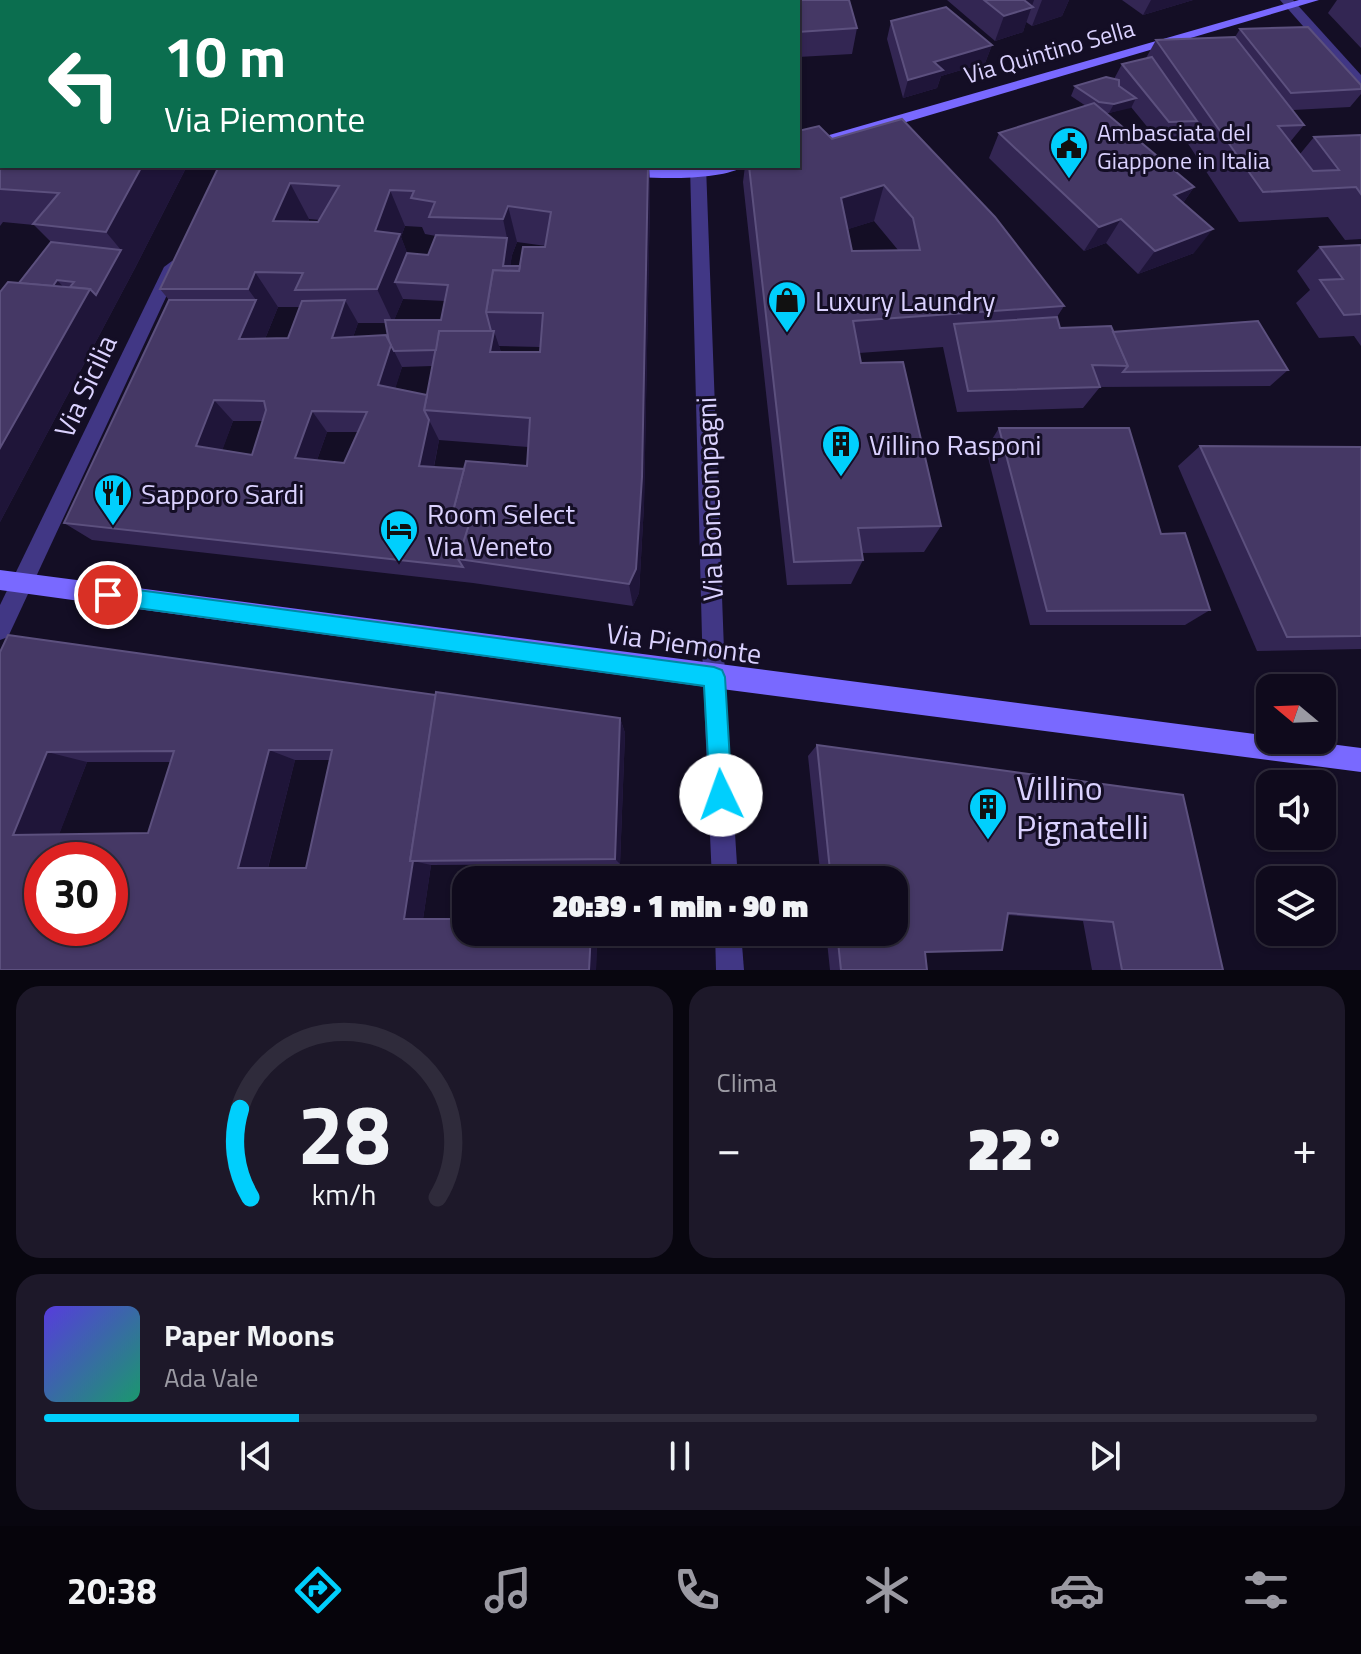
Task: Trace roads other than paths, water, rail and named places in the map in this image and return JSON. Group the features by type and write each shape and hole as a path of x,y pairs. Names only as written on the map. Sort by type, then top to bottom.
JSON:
{"street":[{"name":"Via Quintino Sella","path":"800,148 1289,3 1313,0"},
{"path":"1289,3 1361,83"},
{"path":"603,169 668,174 698,169"},
{"name":"Via Boncompagni","path":"698,169 714,677 724,866"},
{"name":"Via Sicilia","path":"0,629 180,251"},
{"name":"Via Piemonte","path":"0,580 714,677 1361,760"},
{"path":"729,946 730,970"}],"place":[{"name":"Ambasciata del Giappone in Italia","path":"1069,180"},
{"name":"Luxury Laundry","path":"787,334"},
{"name":"Villino Rasponi","path":"841,478"},
{"name":"Sapporo Sardi","path":"113,527"},
{"name":"Room Select Via Veneto","path":"399,563"},
{"name":"Villino Pignatelli","path":"988,841"}]}
